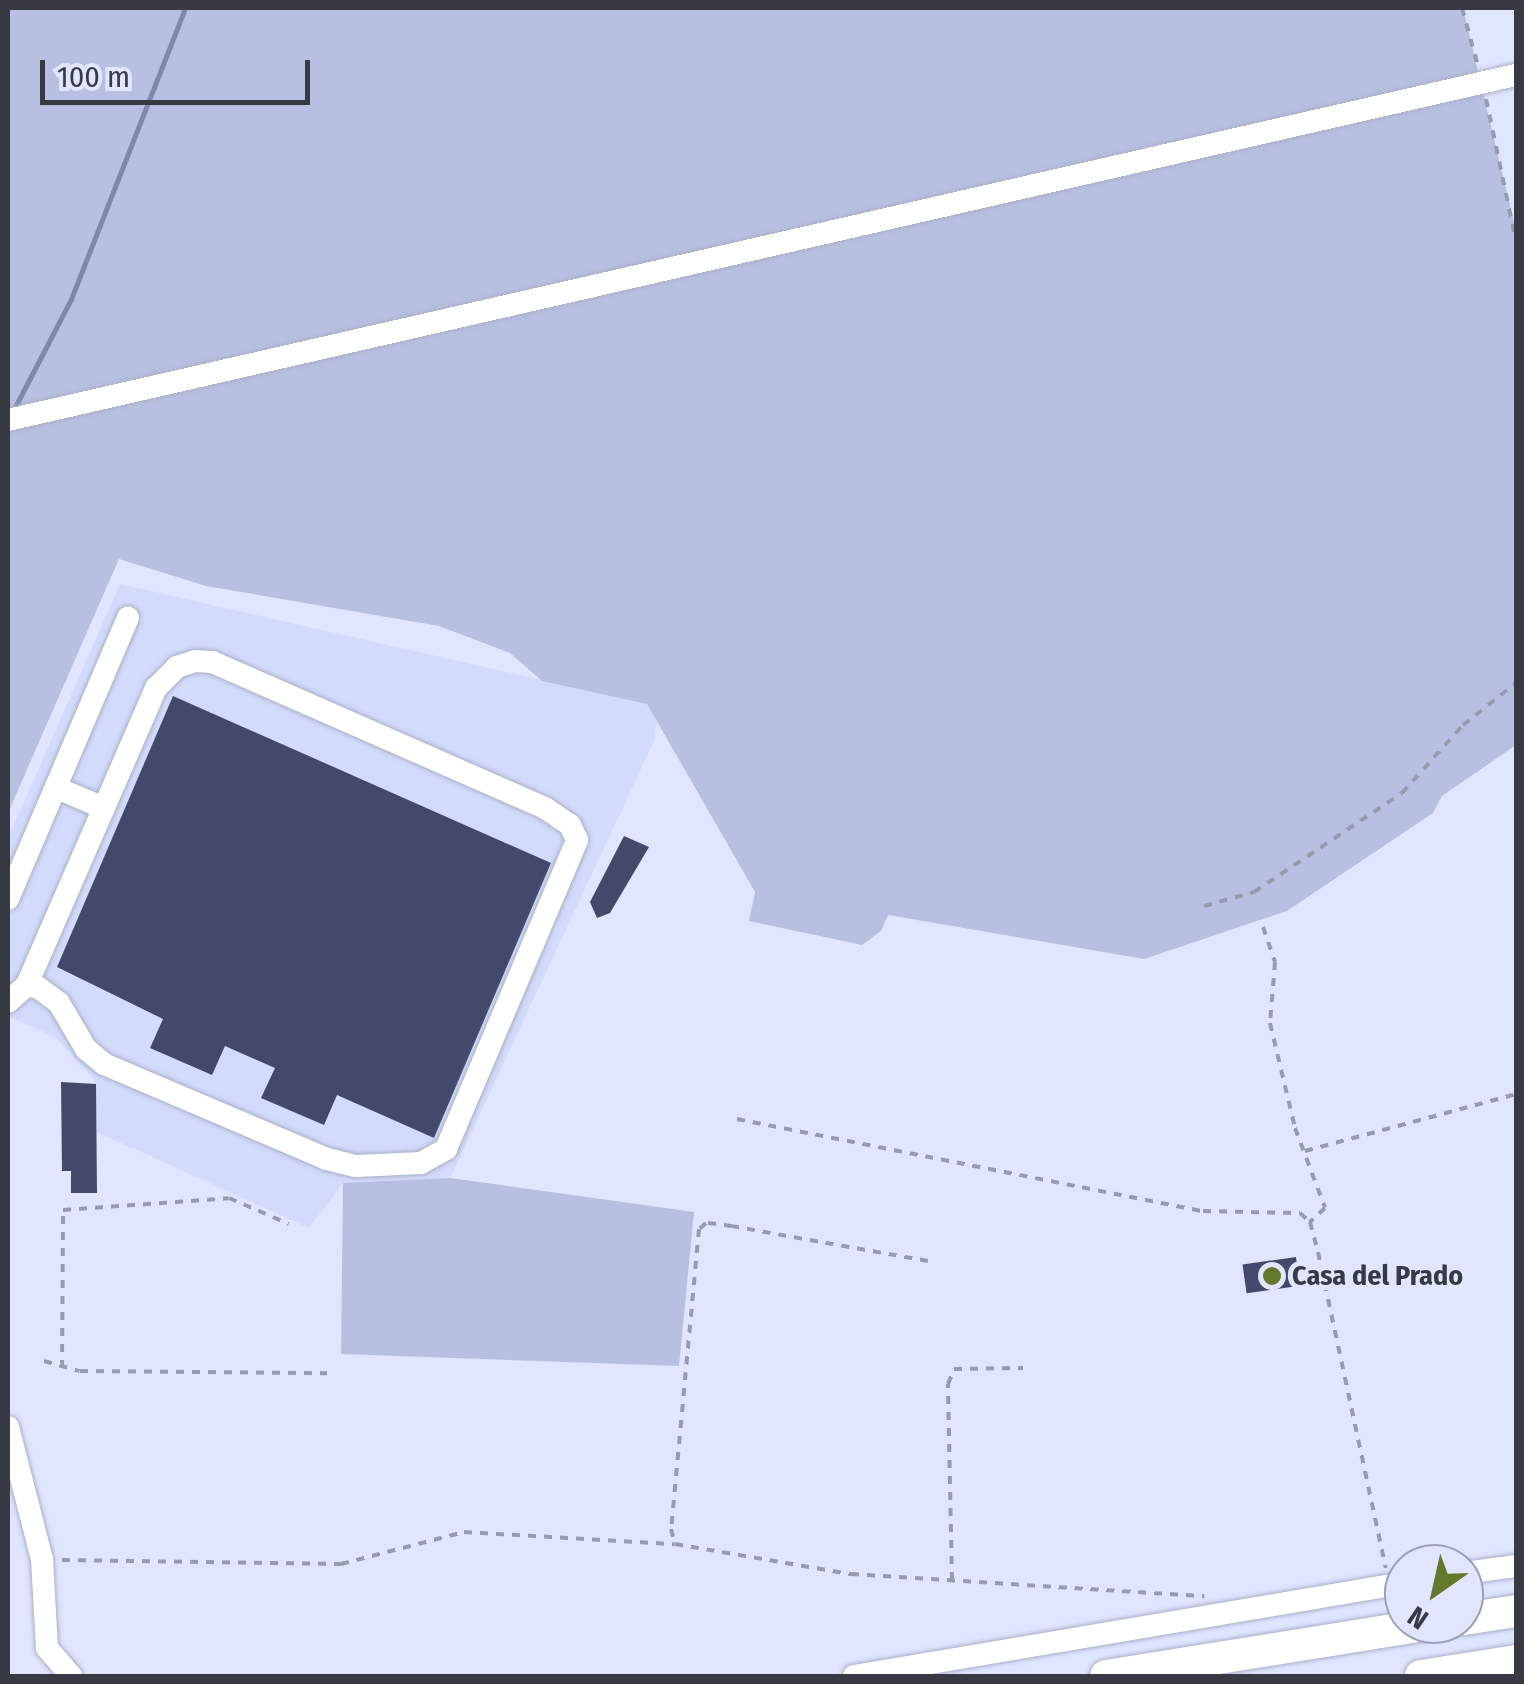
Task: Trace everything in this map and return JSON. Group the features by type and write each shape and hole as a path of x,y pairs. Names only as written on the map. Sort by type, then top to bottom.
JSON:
{"highway":[{"path":"1484,1616 1516,1611"},
{"path":"1106,1676 1384,1631"},
{"path":"1420,1676 1516,1662"}],"lane":[{"path":"8,420 1516,75"},
{"path":"8,899 128,618"},
{"path":"213,662 545,808 570,825 575,856 446,1149 422,1163 356,1166 111,1068 86,1049 50,994 14,992 104,808 164,678 177,667 213,662"},
{"path":"57,788 104,808"},
{"path":"8,1427 42,1560 48,1648 71,1676"},
{"path":"1484,1570 1516,1566"},
{"path":"854,1676 1384,1586"}],"path":[{"path":"1462,8 1516,240"},
{"path":"1204,906 1254,892 1402,792 1490,700 1516,682"},
{"path":"1263,927 1274,962 1270,1023 1305,1150 1326,1208 1310,1222"},
{"path":"1305,1150 1516,1094"},
{"path":"737,1118 1204,1211 1300,1212 1310,1222 1384,1558"},
{"path":"62,1368 63,1210 229,1198 290,1224"},
{"path":"675,1544 671,1529 699,1230 706,1223 732,1226 928,1261"},
{"path":"44,1360 62,1368 327,1373"},
{"path":"952,1580 948,1384 954,1369 1023,1368"},
{"path":"42,1560 341,1564 464,1532 675,1544 851,1574 1200,1595 1241,1611"}],"shaded area":[{"path":"8,8 1463,8 1516,231 1516,745 1442,796 1433,813 1287,911 1144,959 888,915 881,931 862,945 749,921 755,892 647,704 542,681 510,653 439,626 206,586 119,559 8,813"},
{"path":"120,584 647,704 657,718 654,741 450,1178 343,1183 309,1228 97,1132 95,1080 55,1037 8,1016 8,838"},
{"path":"450,1178 694,1212 679,1366 341,1354 343,1183"}],"building":[{"path":"173,696 551,863 434,1138 337,1095 324,1125 261,1098 275,1068 225,1046 212,1075 150,1048 163,1019 57,967"},
{"path":"624,836 649,847 610,913 597,918 590,902"},
{"path":"61,1082 96,1084 97,1193 71,1193 71,1171 62,1171"},
{"name":"Casa del Prado","path":"1296,1257 1300,1286 1247,1293 1243,1265"}],"waterway":[{"path":"14,409 71,299 185,8"}],"place":[{"name":"Casa del Prado","path":"1272,1276"}]}
